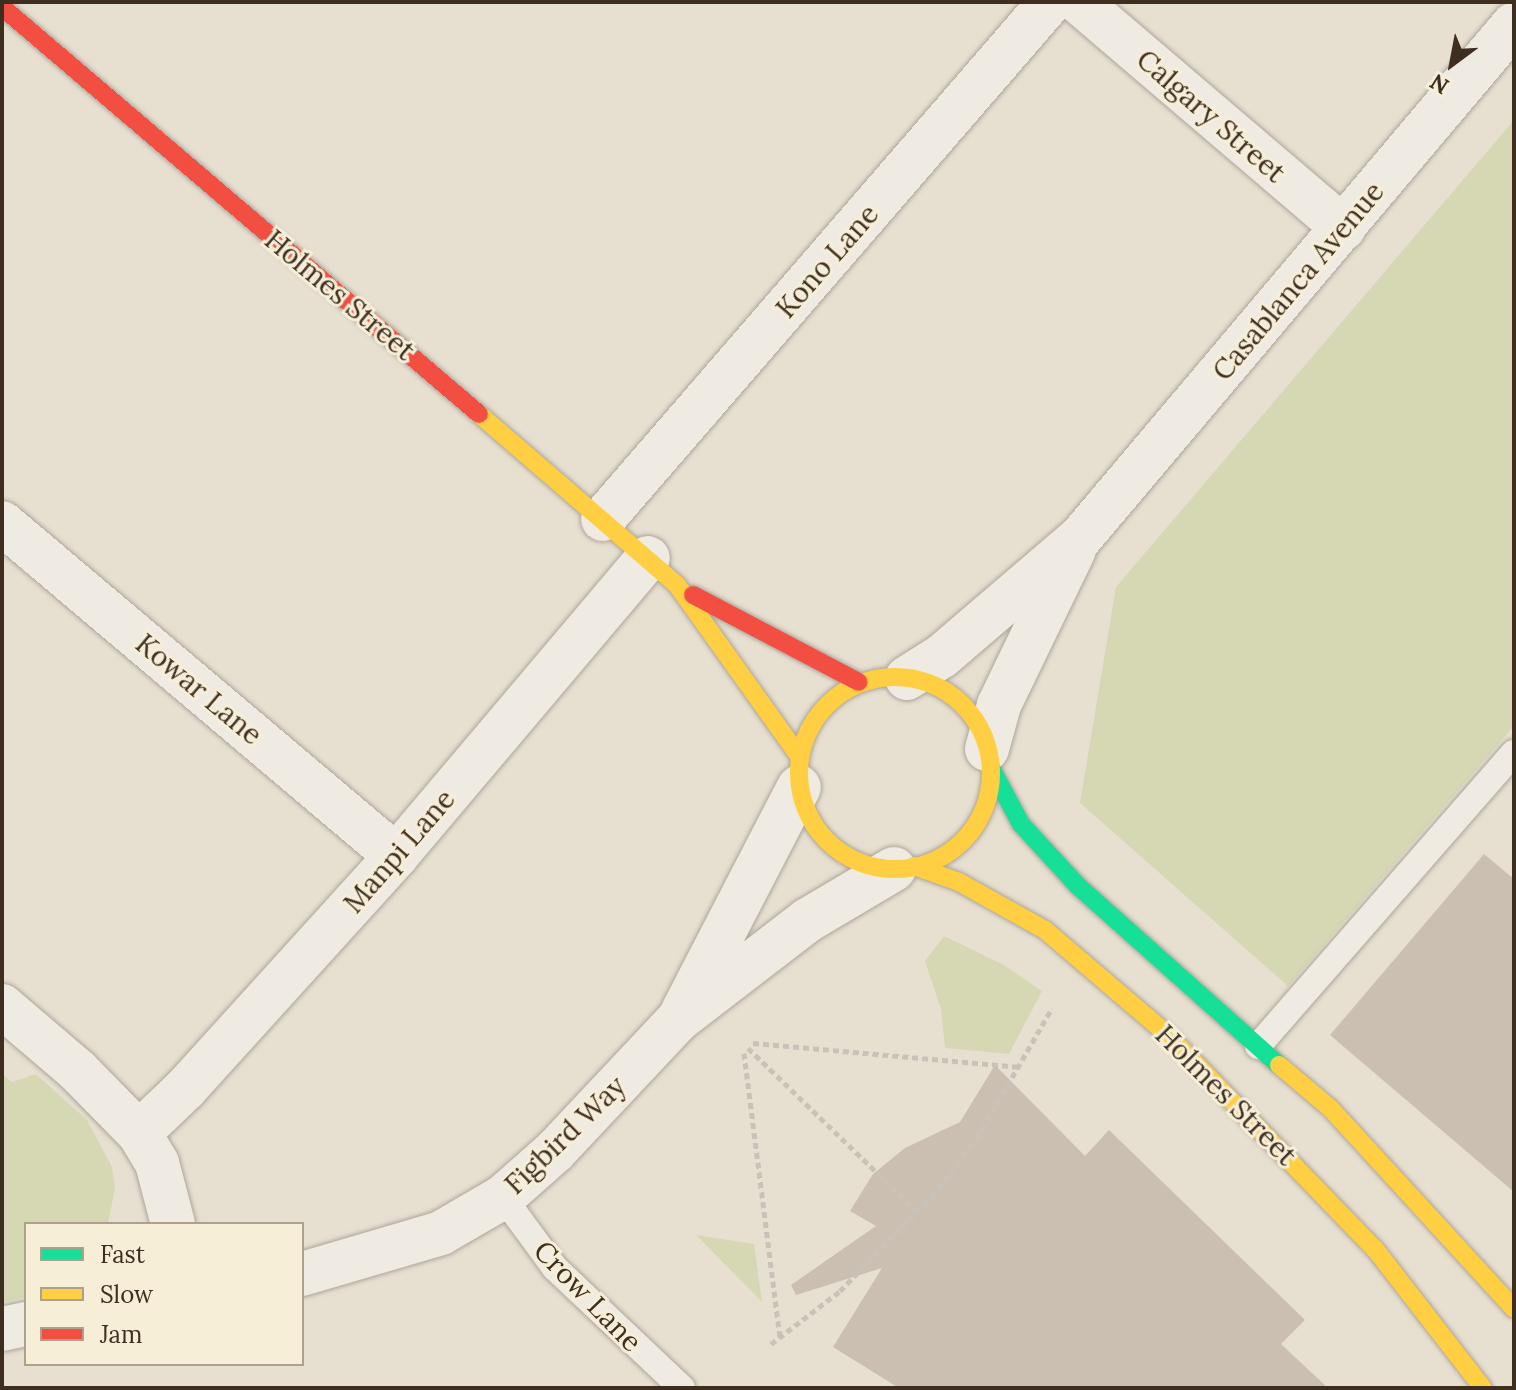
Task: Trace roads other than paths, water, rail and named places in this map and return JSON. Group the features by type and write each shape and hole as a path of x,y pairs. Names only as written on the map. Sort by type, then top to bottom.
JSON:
{"main road":[{"name":"Holmes Street","path":"2,7 662,572 859,682 907,678 929,682 954,697 982,732 989,758 1038,844 1177,979 1331,1109 1514,1309"},
{"name":"Holmes Street","path":"662,572 799,771 811,821 831,845 863,864 904,868 959,882 1045,930 1169,1036 1375,1249 1483,1388"},
{"path":"799,771 815,718 837,694 859,682"},
{"path":"904,868 930,863 973,830 988,799 989,758"}],"street":[{"name":"Kono Lane","path":"603,519 1050,2"},
{"name":"Calgary Street","path":"1079,2 1344,228"},
{"name":"Casablanca Avenue","path":"907,678 942,656 1081,537 1514,24"},
{"name":"Kowar Lane","path":"2,523 396,856"},
{"name":"Casablanca Avenue","path":"989,758 999,705 1081,537"},
{"name":"Manpi Lane","path":"139,1133 186,1088 396,856 662,572"},
{"name":"Figbird Way","path":"678,1020 799,771"},
{"name":"Figbird Way","path":"304,1273 441,1233 503,1197 555,1151 678,1020 808,920 904,868"},
{"path":"2,1006 77,1070 139,1133 157,1163 172,1222"},
{"path":"2,1329 24,1324"}],"lane":[{"path":"1258,1046 1514,753"},
{"name":"Crow Lane","path":"503,1197 555,1268 682,1388"}]}
